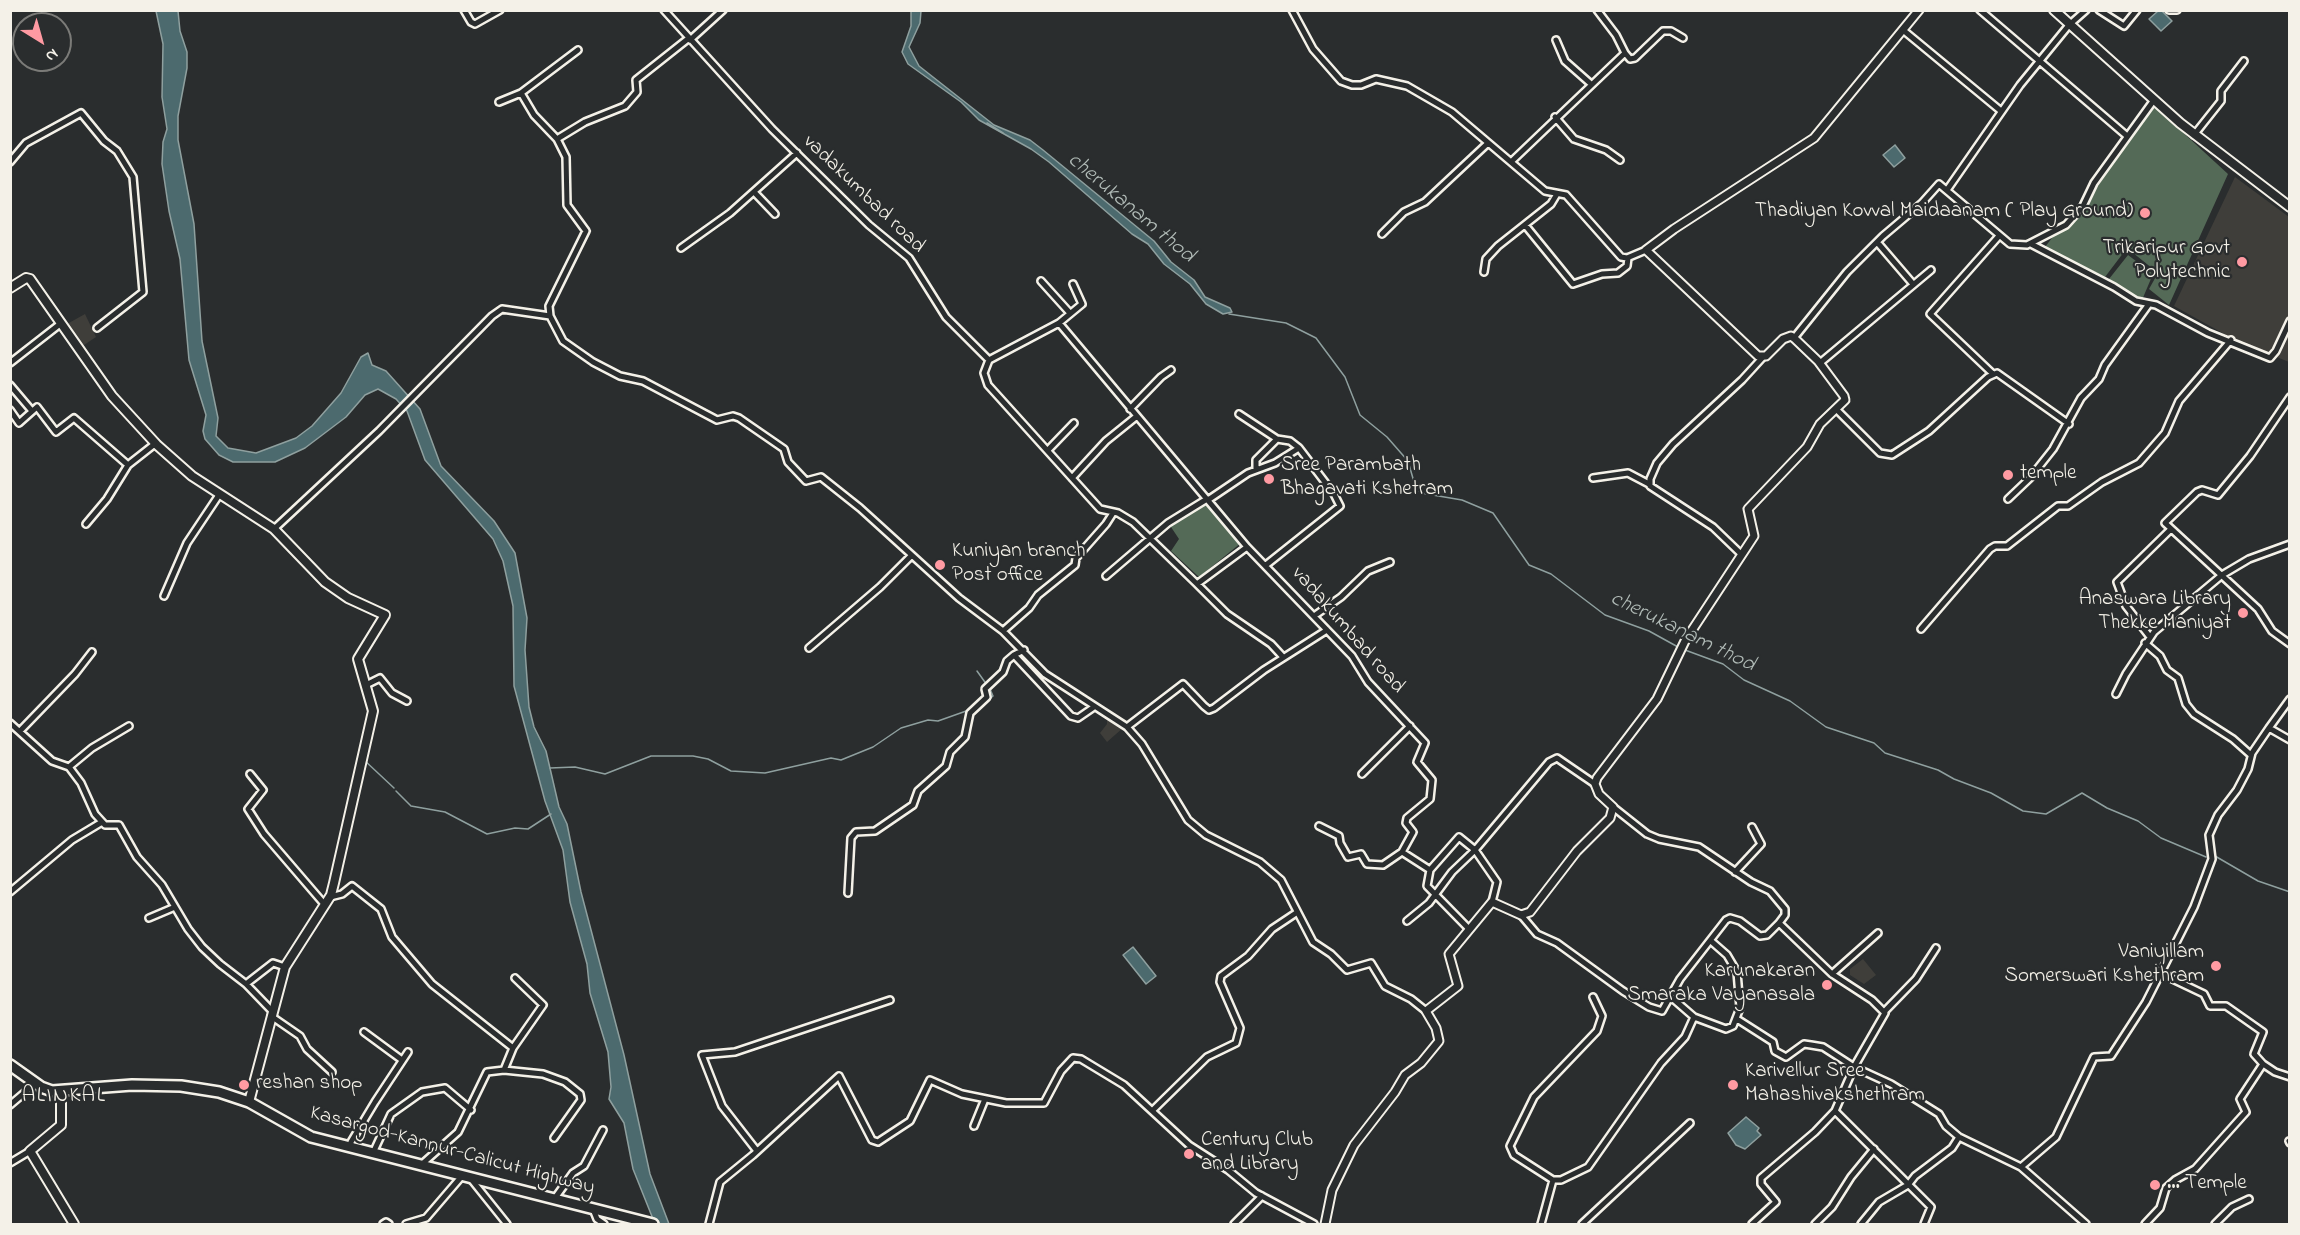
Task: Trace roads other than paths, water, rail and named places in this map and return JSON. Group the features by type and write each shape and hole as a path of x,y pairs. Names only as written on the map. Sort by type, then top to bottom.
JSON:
{"highway":[{"name":"Kasargod-Kannur-Calicut Highway","path":"10,1065 45,1089 61,1091 132,1085 181,1086 219,1092 249,1102 311,1137 650,1224"}],"main road":[{"path":"2054,10 2194,135 2289,207"},
{"path":"10,288 26,278 30,279 112,396 156,443 192,476 274,529 325,582 356,603 385,615 358,658 372,711 327,901 285,967 249,1102"},
{"path":"61,1091 61,1125 30,1151 74,1224"}],"street":[{"path":"464,10 471,22 475,24 500,10"},
{"name":"vadakumbad road","path":"664,10 797,153 868,225 909,258 946,317 989,360"},
{"path":"557,139 585,122 625,106 637,92 636,80 690,39 723,10"},
{"path":"1292,10 1313,49 1341,81 1352,85 1376,79 1407,86 1452,112 1545,191 1566,195 1621,257 1628,258 1646,250 1674,228 1814,138 1918,10"},
{"path":"1597,10 1630,59 1635,58 1663,31 1683,38"},
{"path":"1980,10 2127,136"},
{"path":"1947,190 2001,111 2069,25 2086,10"},
{"path":"2099,10 2124,26 2137,10"},
{"path":"2169,10 2176,10"},
{"path":"1903,30 2001,111"},
{"path":"1556,40 1565,61 1591,84"},
{"path":"499,102 521,93 578,50"},
{"path":"1512,161 1555,117 1625,53"},
{"path":"2194,135 2221,100 2221,91 2244,61"},
{"path":"521,93 534,115 557,139 566,156 567,205 586,231 552,299 550,315 563,341 593,362 620,376 643,381 717,420 733,416 740,417 784,448 788,462 806,481 821,477 860,508 958,598 1003,631 1045,674 1127,727 1142,744 1188,820 1206,835 1260,862 1281,880 1296,913 1313,942 1331,954 1347,970 1371,963 1385,986 1411,999 1426,1011 1436,1028 1439,1041 1421,1063 1405,1075 1395,1092 1359,1137 1335,1183 1325,1224"},
{"path":"1794,338 1827,296 1876,242 1922,204 1939,184 1999,236 2017,246 2031,244 2056,231 2076,215 2127,136 2154,100"},
{"path":"10,162 26,143 81,113 104,141 117,151 133,177 143,292 97,328"},
{"path":"1555,117 1574,139 1606,150 1620,160"},
{"path":"1382,234 1404,212 1425,202 1488,143"},
{"path":"681,248 754,192 797,153"},
{"path":"754,192 775,214"},
{"path":"1484,272 1486,260 1551,204 1557,194"},
{"path":"1524,225 1573,284 1602,274 1618,273 1627,266 1628,258"},
{"path":"1993,374 1930,314 1999,236"},
{"path":"1876,242 1913,284"},
{"path":"2031,244 2114,286 2136,301 2170,312 2208,333 2270,357 2276,351 2289,321"},
{"path":"1646,250 1736,336 1763,357"},
{"path":"1820,363 1931,270"},
{"path":"1041,281 1069,312"},
{"path":"1073,284 1082,304 1069,312 1059,323 989,360 984,373 988,385 1100,509 1125,516 1151,538 1227,614 1271,644 1283,657"},
{"path":"2008,499 2045,459 2069,424 2081,398 2099,379 2104,365 2141,318 2149,304"},
{"path":"274,529 379,431 499,311 506,309 550,315"},
{"name":"vadakumbad road","path":"1059,323 1247,547 1352,656 1368,682 1425,743 1417,762 1432,780 1430,799 1406,820 1413,834 1402,852"},
{"path":"10,363 60,324"},
{"path":"1595,784 1597,778 1657,699 1685,640 1754,536 1748,509 1807,447 1820,424 1845,400 1844,396 1820,363 1794,338 1791,336 1783,339 1673,444 1657,464 1649,484"},
{"path":"1921,628 1990,549 1995,546 2007,546 2058,506 2068,506 2102,482 2139,463 2165,432 2179,401 2231,340"},
{"path":"1130,409 1161,377 1171,370"},
{"path":"1837,410 1880,453 1892,455 1929,431 1993,374 1997,373 2069,424"},
{"path":"10,385 56,432 75,418 128,465"},
{"path":"2289,397 2250,456 2218,495 2202,490 2197,492 2165,523 2222,574 2265,616 2272,631 2289,644"},
{"path":"10,410 19,423 35,409"},
{"path":"1239,414 1277,439 1290,441 1299,448 1334,494 1340,506 1266,565"},
{"path":"1072,478 1106,441 1137,416"},
{"path":"1048,450 1074,423"},
{"path":"1256,469 1256,460 1277,439"},
{"path":"86,524 107,499 128,465 156,443"},
{"path":"1106,576 1168,523 1256,469 1275,463 1299,448"},
{"path":"1593,478 1628,473 1649,484 1663,496 1713,527 1741,554"},
{"path":"164,596 186,543 219,495"},
{"path":"1003,631 1029,608 1038,595 1075,565 1076,558 1113,513"},
{"path":"2150,636 2126,606 2117,582 2171,529"},
{"path":"2116,694 2150,636 2222,574 2249,558 2289,544"},
{"path":"1197,584 1247,547"},
{"path":"809,648 911,556"},
{"path":"1314,616 1341,597 1368,571 1390,561"},
{"path":"1127,727 1183,684 1209,710 1214,708 1283,657 1327,630"},
{"path":"2145,643 2160,656 2167,670 2178,678 2187,704 2194,714 2251,755"},
{"path":"848,893 851,838 856,832 875,831 913,805 918,791 946,766 950,752 964,737 970,713 987,697 985,689 1003,672 1007,661 1023,650"},
{"path":"20,731 92,652"},
{"path":"1014,655 1071,716 1078,718 1094,706"},
{"path":"366,686 380,678 392,693 407,701"},
{"path":"2021,1167 2056,1137 2094,1057 2111,1056 2162,974 2172,946 2194,907 2212,859 2209,835 2218,815 2237,790 2251,755 2289,699"},
{"path":"10,723 52,761 69,767 81,783 95,814 105,825 119,825 137,857 162,885 202,947 246,984 272,1013 300,1036 307,1049 332,1072"},
{"path":"69,767 92,748 129,726"},
{"path":"1362,774 1410,726"},
{"path":"2269,728 2289,740"},
{"path":"1407,921 1437,895 1452,872 1475,850 1549,762 1557,758 1595,784 1599,794 1647,834 1659,839 1699,847 1735,872 1770,891 1782,904 1785,915 1767,935 1760,936 1740,921 1730,918 1692,963 1662,1011 1649,1007 1557,943 1537,934 1521,915 1492,902"},
{"path":"250,774 263,790 248,809 264,834 327,901 352,886 381,909 392,937 432,984 513,1048"},
{"path":"1521,915 1530,912 1537,905 1577,850 1610,818 1613,807"},
{"path":"10,892 72,840 102,822"},
{"path":"1319,826 1339,836 1340,843 1348,857 1361,854 1367,864 1383,865 1402,852 1430,870"},
{"path":"1735,872 1761,844 1752,827"},
{"path":"1426,1011 1458,986 1449,954 1492,902 1497,882 1475,850 1459,837 1430,870 1427,886 1469,928"},
{"path":"149,918 175,907"},
{"path":"1153,1110 1207,1057 1236,1042 1240,1028 1220,981 1221,976 1248,956 1272,929 1296,913"},
{"path":"1752,1224 1776,1202 1761,1184 1761,1178 1815,1132 1835,1111 1842,1101 1854,1067 1885,1017 1884,1012 1872,1000 1832,974 1779,924"},
{"path":"1832,974 1878,933"},
{"path":"1671,997 1694,1017 1730,1029 1737,1019 1740,1001 1737,972 1727,955 1711,941"},
{"path":"1884,1012 1916,979 1936,948"},
{"path":"246,984 273,963 285,967"},
{"path":"2162,974 2204,994 2210,1006 2226,1006 2263,1032 2254,1054 2275,1072 2289,1077"},
{"path":"504,1070 513,1048 543,1005 515,978"},
{"path":"1593,997 1602,1016 1597,1031 1534,1097 1510,1146 1514,1155 1553,1180 1561,1180 1588,1167 1661,1063 1685,1037 1694,1017"},
{"path":"757,1151 722,1106 702,1055 735,1052 890,1000"},
{"path":"1737,1019 1773,1042 1775,1051 1786,1057 1804,1044 1823,1047 1854,1067 1891,1084 1939,1114 1946,1126 1959,1137 2021,1167 2086,1224"},
{"path":"364,1032 402,1060"},
{"path":"351,1148 361,1125 408,1052"},
{"path":"709,1224 720,1182 839,1076 872,1140 878,1142 910,1121 930,1080 962,1094 985,1099 1006,1103 1044,1103 1061,1071 1072,1058 1081,1059 1124,1085 1182,1139 1262,1196 1314,1224"},
{"path":"2145,1224 2160,1208 2166,1188 2195,1169 2246,1112 2240,1099 2263,1064"},
{"path":"421,1165 458,1132 471,1110 487,1072 504,1070 543,1074 565,1082 580,1094 580,1100 572,1115 554,1138"},
{"path":"10,1105 36,1083"},
{"path":"373,1153 391,1114 422,1092 445,1088 471,1110"},
{"path":"974,1126 985,1099"},
{"path":"1835,1111 1931,1206 1924,1224"},
{"path":"1581,1224 1690,1123"},
{"path":"555,1198 573,1173 584,1166 603,1130"},
{"path":"1861,1224 1879,1202 1908,1185 1915,1176 1952,1149 1959,1137"},
{"path":"1815,1224 1832,1207 1851,1177 1875,1149"},
{"path":"10,1163 30,1151"},
{"path":"406,1224 426,1218 465,1175 507,1224"},
{"path":"1541,1224 1553,1180"},
{"path":"1234,1224 1262,1196"},
{"path":"2215,1224 2232,1207 2249,1199"},
{"path":"593,1209 597,1219 604,1224"},
{"path":"383,1224 386,1222 388,1224"}],"water":[{"path":"156,11 178,11 180,31 187,52 187,68 178,116 178,140 194,224 202,341 218,418 216,436 228,448 256,453 296,438 312,426 341,393 361,357 368,353 372,365 386,371 420,409 441,466 494,521 515,553 527,618 525,650 529,707 534,727 546,751 559,807 567,824 581,892 624,1055 650,1174 669,1224 655,1224 633,1169 624,1123 609,1099 611,1087 608,1052 590,993 587,964 570,902 563,850 545,801 514,686 513,606 503,561 493,539 425,460 407,411 396,399 378,389 365,395 346,417 305,448 275,462 233,462 219,455 205,439 203,431 206,415 189,360 180,259 169,211 162,164 163,142 167,129 162,97 163,44"},
{"path":"911,11 921,11 920,23 909,47 919,66 994,125 1030,140 1043,150 1154,241 1171,262 1194,280 1205,297 1230,308 1232,312 1223,314 1206,304 1190,284 1164,264 1148,244 1132,234 1049,162 1031,149 979,120 961,102 908,64 902,52 911,26"},
{"path":"2158,11 2162,11 2172,21 2161,31 2149,19"},
{"path":"1895,145 1905,158 1894,167 1883,155"},
{"path":"1133,947 1156,976 1146,984 1123,955"},
{"path":"1746,1117 1759,1128 1757,1131 1761,1135 1745,1149 1736,1145 1728,1133"}],"waterway":[{"name":"cherukanam thod","path":"987,123 1003,133"},
{"name":"cherukanam thod","path":"1229,314 1286,323 1316,338 1345,377 1360,415 1387,437 1408,461 1416,489 1421,493 1462,500 1493,513 1529,565 1551,574 1605,615 1649,631 1678,647"},
{"name":"cherukanam thod","path":"1685,650 1723,664 1744,680 1790,701 1826,727 1874,743 1885,753 1938,770 1954,779 1991,793 2023,811 2046,814 2082,793 2107,808 2138,821 2161,838 2206,857"},
{"path":"977,671 987,685"},
{"path":"985,703 993,696 990,689"},
{"path":"550,768 575,767 605,774 651,756 693,756 708,759 731,771 765,773 831,758 841,760 873,747 901,728 928,720 938,721 969,710"},
{"path":"364,760 394,788"},
{"path":"396,791 411,806 445,812 487,834 515,828 528,829 551,814"},
{"name":"cherukanam thod","path":"2215,856 2258,881 2290,892"}],"place":[{"name":"Thadiyan Kovval Maidaanam ( Play Ground)","path":"2145,213"},
{"name":"Trikaripur Govt Polytechnic","path":"2242,262"},
{"name":"temple","path":"2008,475"},
{"name":"Sree Parambath Bhagavati Kshetram","path":"1269,479"},
{"name":"Kuniyan branch Post office","path":"940,565"},
{"name":"Anaswara Library Thekke Maniyat","path":"2243,613"},
{"name":"Vaniyillam Somerswari Kshethram","path":"2216,966"},
{"name":"Karunakaran Smaraka Vayanasala","path":"1827,985"},
{"name":"reshan shop","path":"244,1085"},
{"name":"Karivellur Sree Mahashivakshethram","path":"1733,1085"},
{"name":"Century Club and Library","path":"1189,1154"},
{"name":"... Temple","path":"2155,1185"}],"district":[{"name":"ALINKAL","path":"64,1097"}]}
